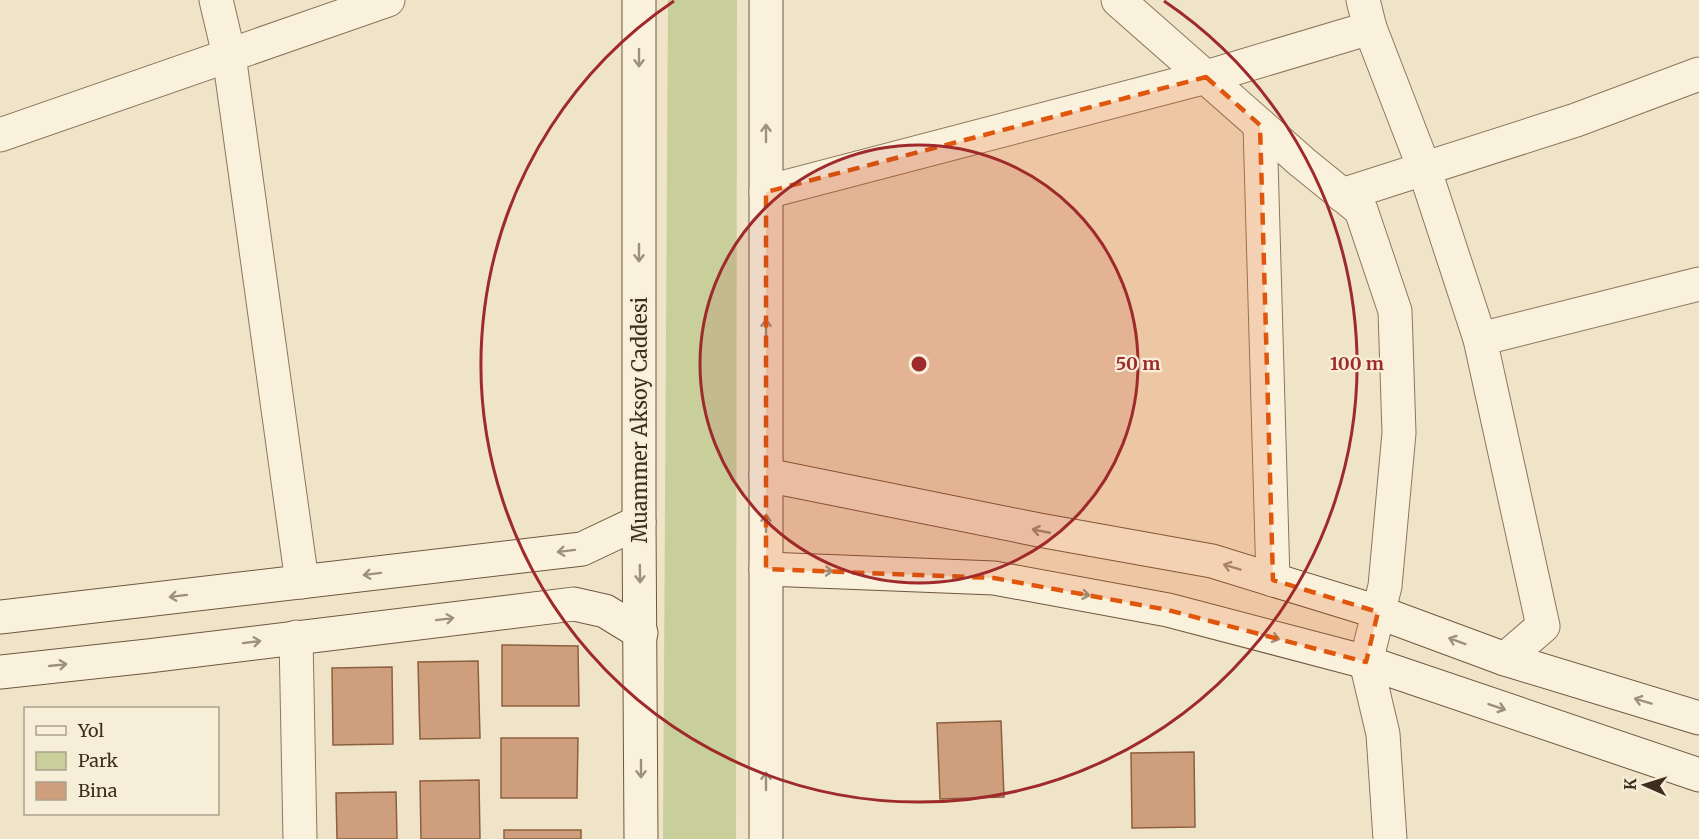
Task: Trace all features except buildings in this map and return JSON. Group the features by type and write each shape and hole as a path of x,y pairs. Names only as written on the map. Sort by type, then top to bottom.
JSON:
{"street":[{"path":"216,0 229,55 302,582"},
{"path":"0,135 388,0"},
{"name":"Muammer Aksoy Caddesi","path":"639,0 641,839"},
{"path":"766,0 766,839"},
{"path":"1118,0 1361,210 1395,311 1400,433 1385,586 1366,662 1383,734 1390,839"},
{"path":"766,192 1206,77 1366,14 1424,168 1480,339 1543,626 1505,659"},
{"path":"1342,195 1576,120 1699,74"},
{"path":"1260,125 1273,580"},
{"path":"1480,339 1699,284"},
{"path":"766,475 1039,530 1212,561 1378,612 1505,659 1699,718"},
{"path":"0,617 582,549 639,522"},
{"path":"766,569 994,578 1168,610 1366,662 1699,775"},
{"path":"0,672 574,604 605,611 641,633"},
{"path":"296,637 300,839"}],"highlighted area":[{"path":"1206,77 1260,125 1273,580 1378,612 1366,662 1168,610 994,578 766,569 766,192"}],"green space":[{"path":"668,0 737,0 736,839 663,839"}]}
